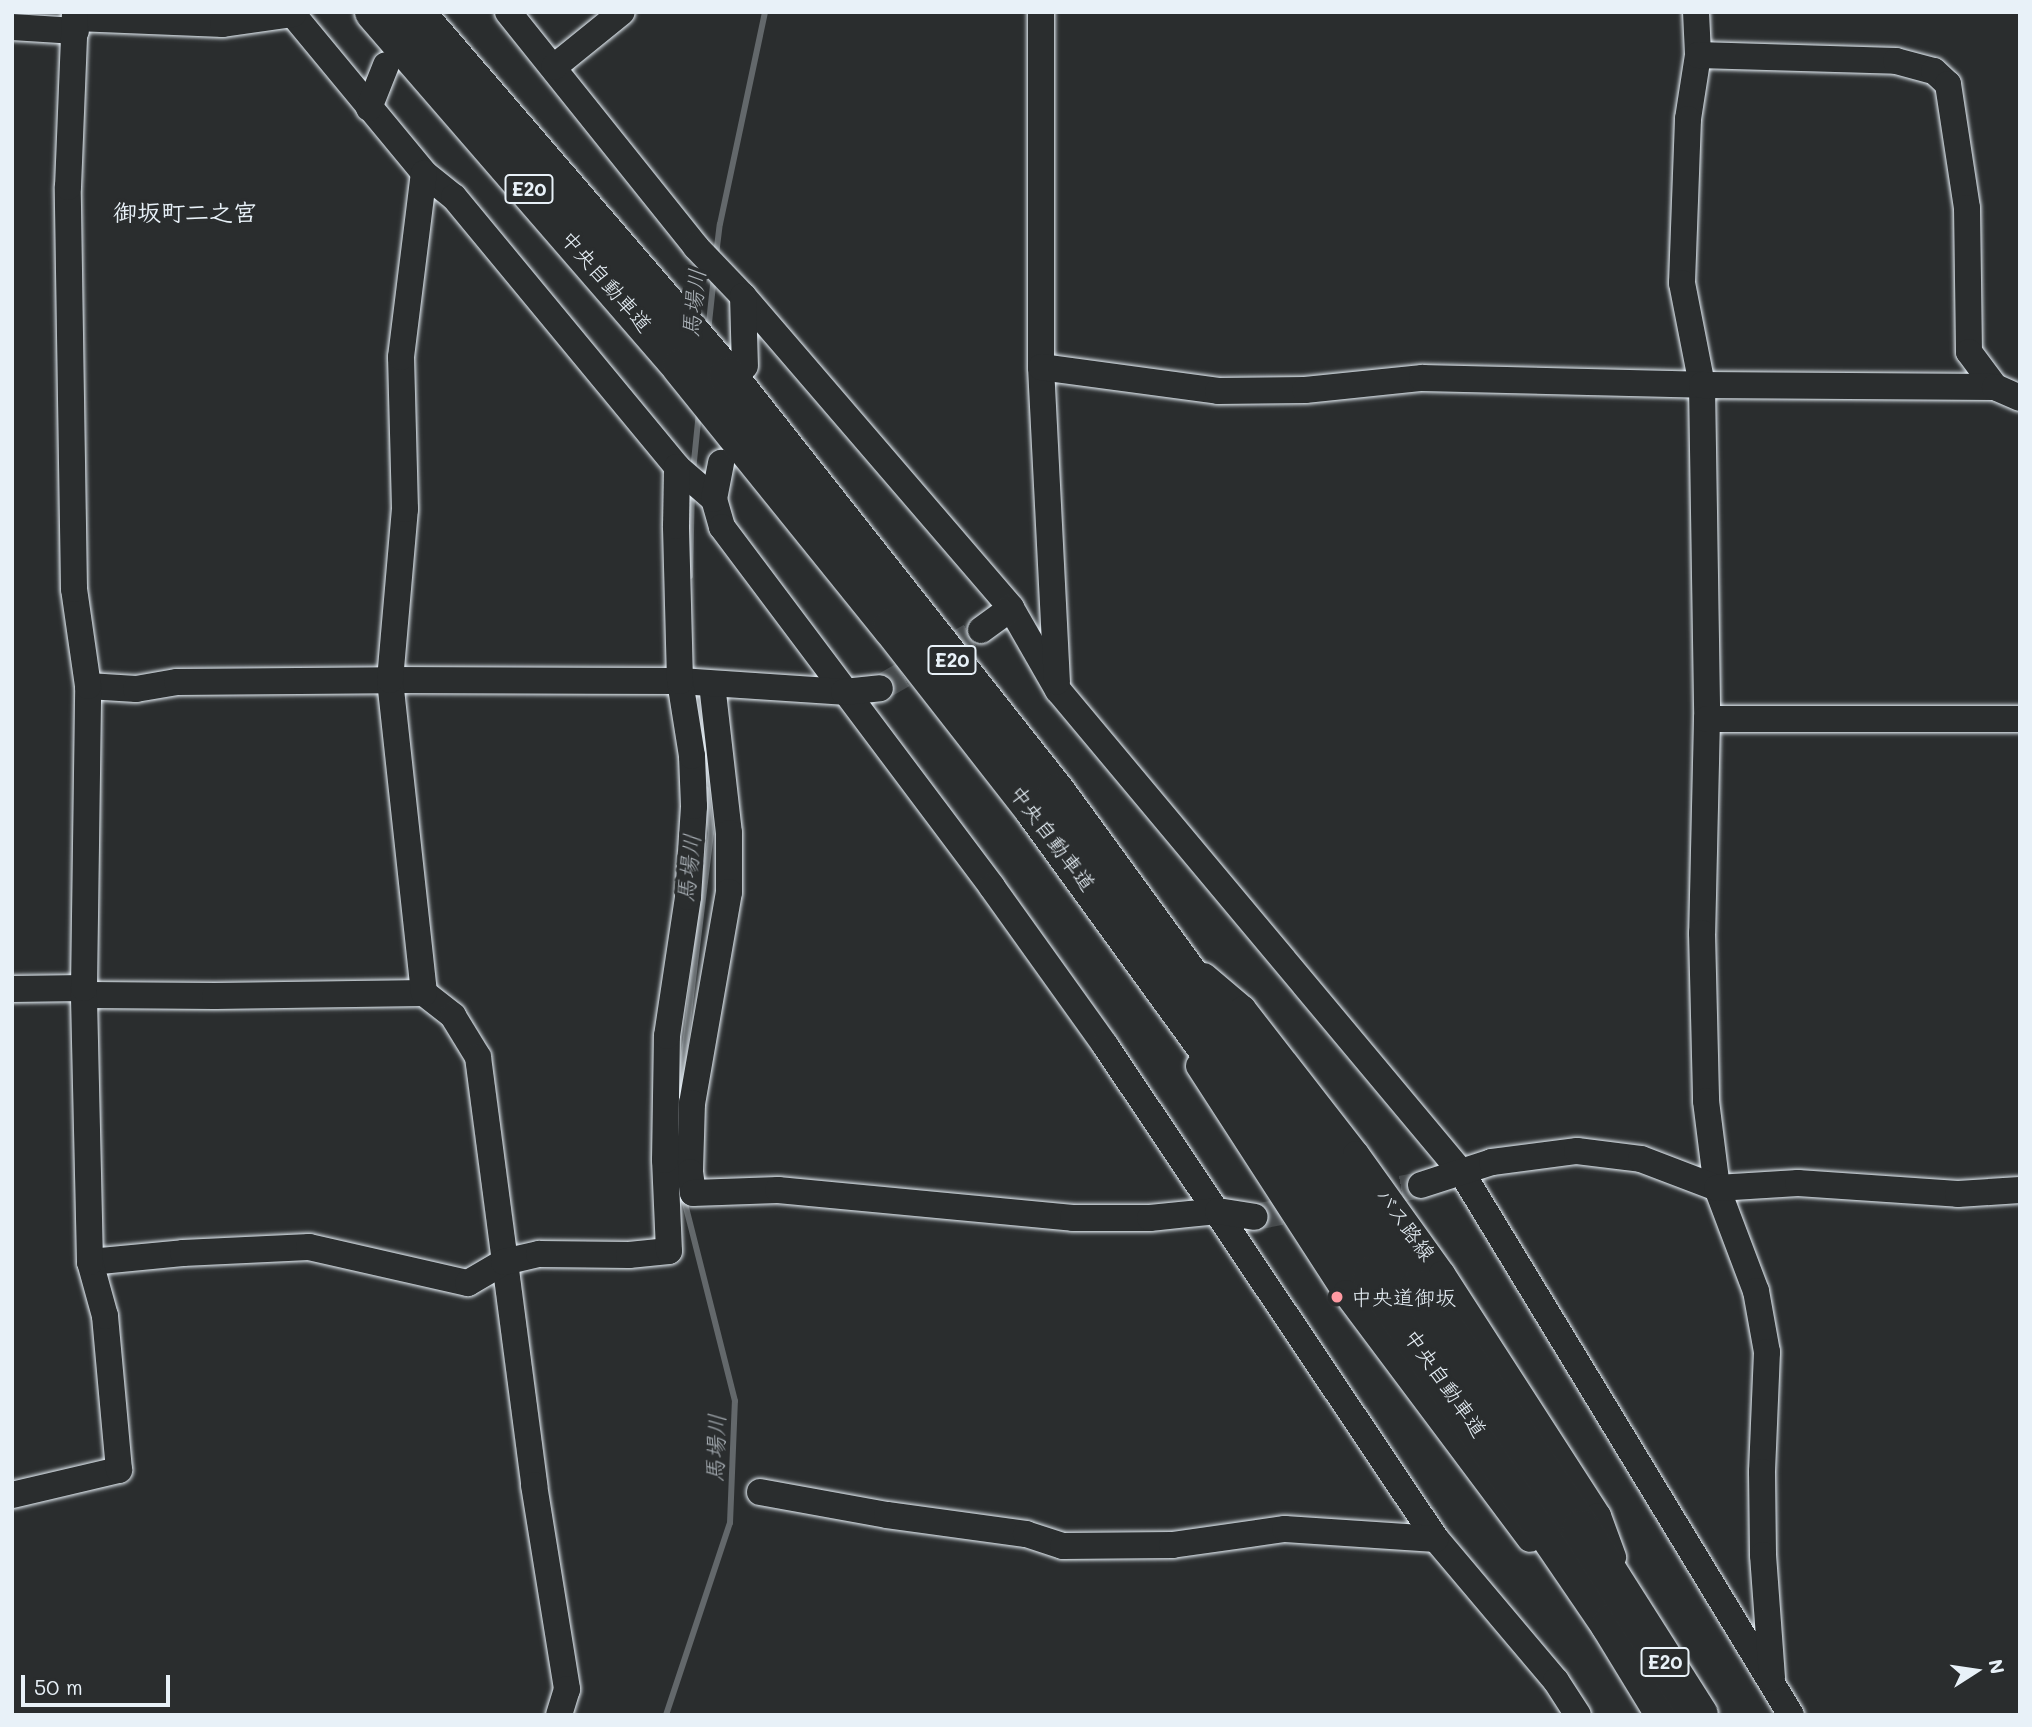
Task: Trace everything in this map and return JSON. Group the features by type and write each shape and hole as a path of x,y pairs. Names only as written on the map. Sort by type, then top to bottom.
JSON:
{"highway":[{"name":"中央自動車道","path":"374,12 682,368 901,639 1034,810 1621,1618 1699,1715"},
{"name":"中央自動車道","path":"415,12 688,329 737,371 1057,793 1418,1289 1581,1529 1665,1715"}],"street":[{"path":"508,12 705,256 1011,608 1058,690 1462,1173 1791,1715"},
{"path":"554,67 622,12"},
{"path":"1041,12 1041,367 1058,690"},
{"path":"1696,12 1698,55 1688,119 1682,283 1702,385 1707,719 1702,933 1706,1101 1717,1188 1756,1291 1767,1352 1762,1472 1763,1555 1772,1682"},
{"path":"12,27 75,21 223,24 292,13 424,173 454,197 694,482 722,527 992,887 1218,1211 1436,1539 1556,1681 1578,1715"},
{"path":"12,1495 119,1470 105,1316 90,1262 84,988 88,686 74,589 68,187 75,21"},
{"path":"1698,55 1896,61 1934,71 1948,84 1967,208 1969,352 1995,387"},
{"path":"369,108 386,65"},
{"path":"424,173 401,357 405,509 390,680 424,993"},
{"path":"735,288 737,371"},
{"path":"1041,367 1218,390 1305,390 1422,378 1702,385 1995,387 2020,398"},
{"path":"90,1262 183,1253 309,1247 468,1283 504,1262 538,1254 629,1255 669,1251 678,1102 729,892 729,832 696,682 676,526 694,482 721,463"},
{"path":"981,629 1011,608"},
{"path":"88,686 136,689 177,682 390,680 696,682 844,692 880,688"},
{"path":"696,682 692,756 694,806 688,897 667,1036 693,1193 778,1190 1073,1219 1150,1218 1218,1211 1255,1217"},
{"path":"1707,719 2020,719"},
{"path":"84,988 89,995 424,993 453,1016 478,1057 534,1485 567,1689 559,1715"},
{"path":"12,989 84,988"},
{"path":"1421,1185 1492,1161 1577,1151 1641,1159 1717,1188 1798,1184 1958,1194 2020,1190"},
{"path":"760,1492 887,1515 1026,1534 1063,1546 1172,1545 1285,1529 1436,1539"}],"waterway":[{"name":"馬場川","path":"716,255 720,224 765,12"},
{"name":"馬場川","path":"708,332 714,276"},
{"name":"馬場川","path":"693,471 699,412"},
{"name":"馬場川","path":"690,576 692,489"},
{"name":"馬場川","path":"679,1094 711,833 706,789"},
{"name":"馬場川","path":"666,1715 730,1523 735,1401 683,1195"}],"tunnel":[{"path":"880,688 981,630"},
{"path":"1363,1196 1421,1185"},
{"path":"1255,1217 1312,1206"}],"place":[{"name":"中央道御坂","path":"1337,1297"}],"district":[{"name":"御坂町二之宮","path":"185,212"}]}
